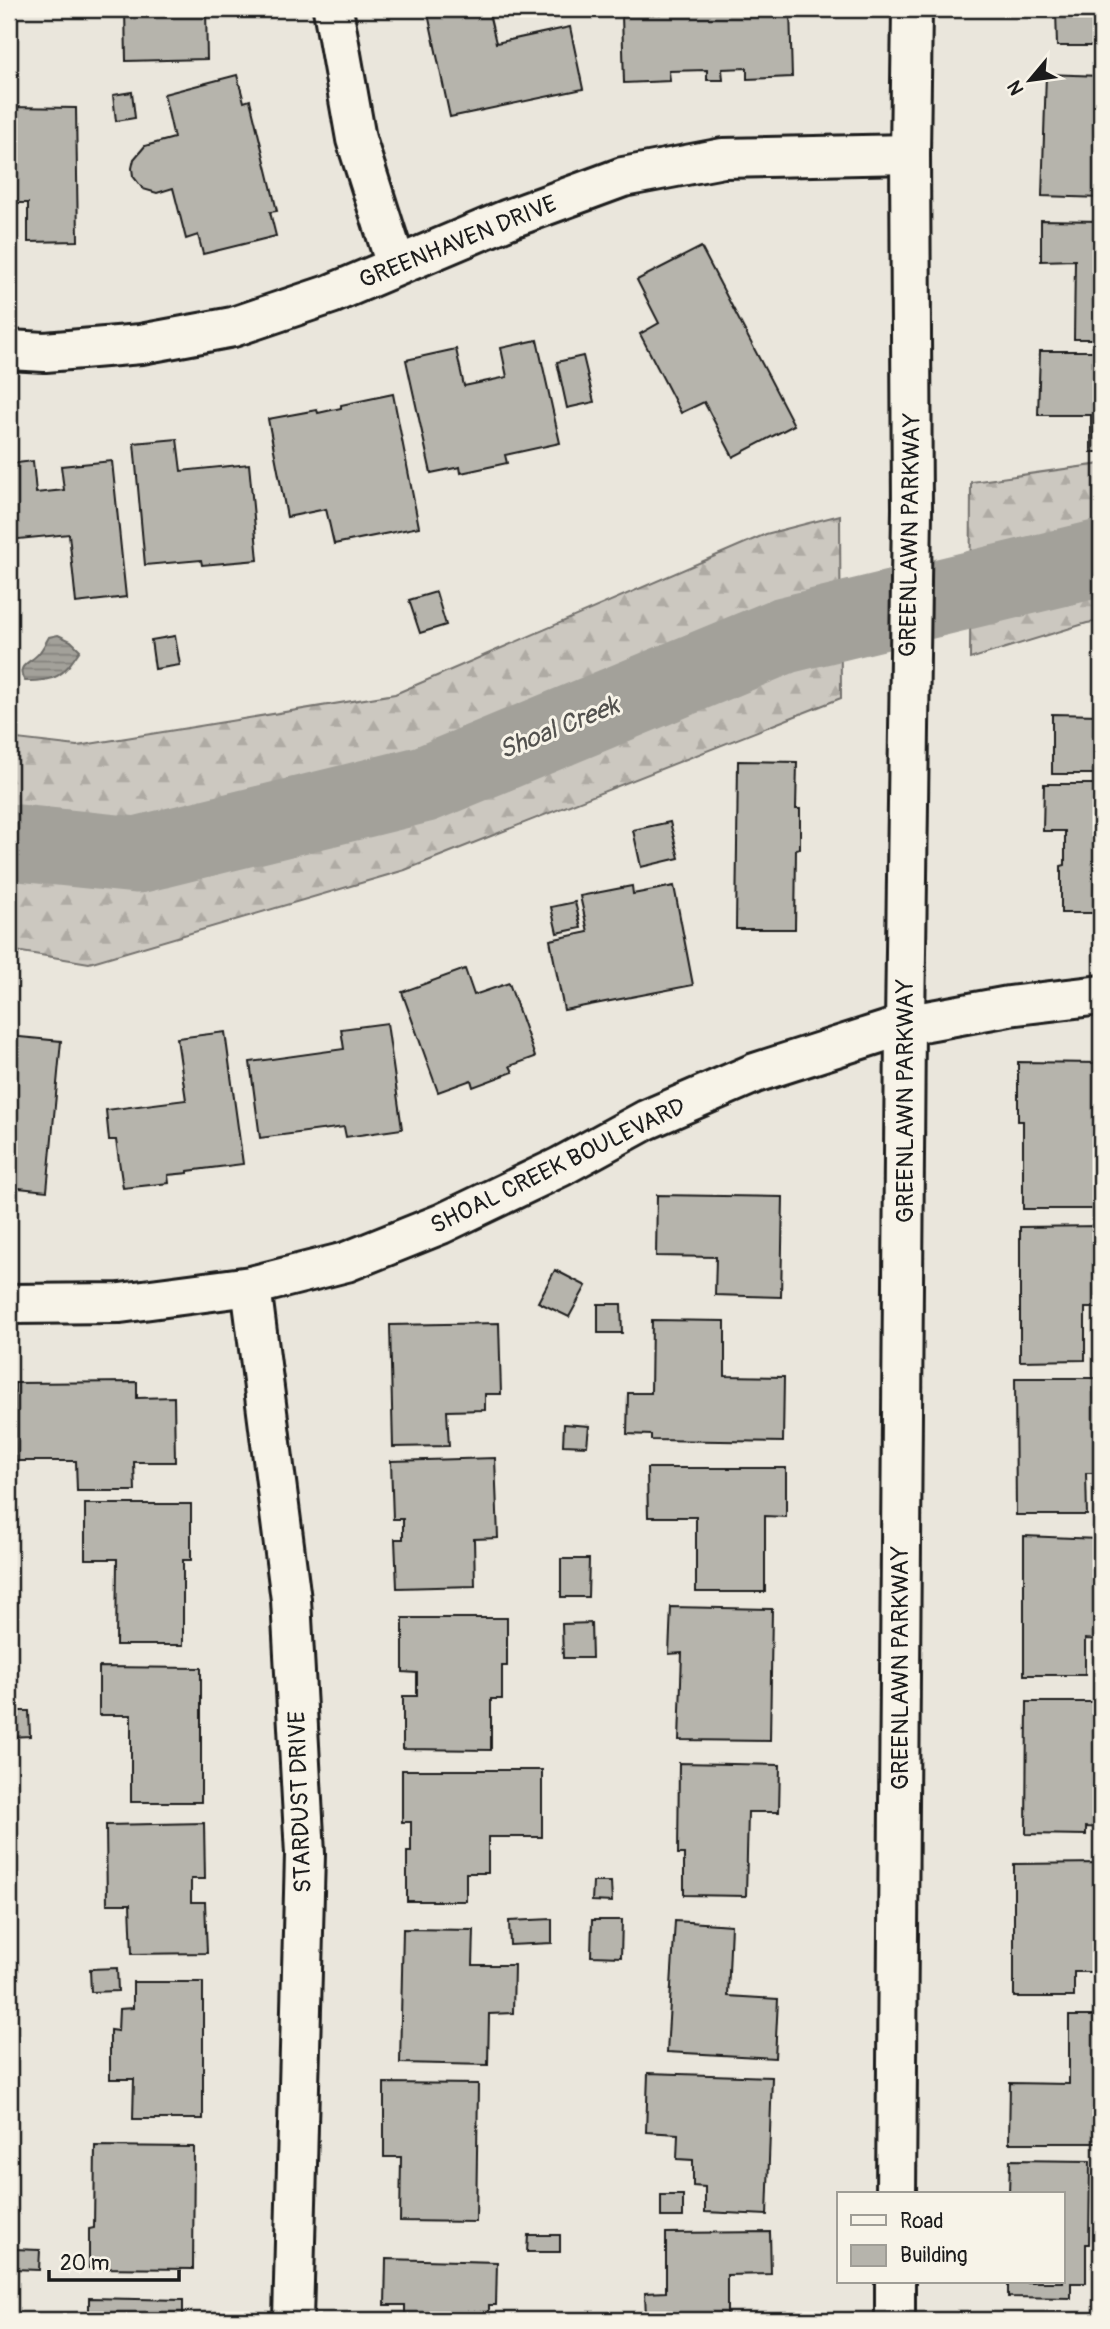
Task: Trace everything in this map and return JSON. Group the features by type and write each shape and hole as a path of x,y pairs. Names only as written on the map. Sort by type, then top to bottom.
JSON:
{"street":[{"path":"333,9 356,139 397,265"},
{"name":"GREENLAWN PARKWAY","path":"896,2192 908,667 912,508 912,9"},
{"name":"GREENHAVEN DRIVE","path":"9,350 45,352 141,344 233,327 331,294 506,220 623,177 723,158 911,154"},
{"name":"SHOAL CREEK BOULEVARD","path":"9,1304 120,1303 250,1286 346,1262 441,1224 560,1167 646,1120 755,1073 905,1025 1009,1006 1101,995"},
{"name":"STARDUST DRIVE","path":"250,1286 291,1601 305,1854 293,2320"},
{"path":"895,2284 895,2320"}],"green space":[{"path":"1101,464 1101,621 970,659 971,482"},
{"path":"840,515 841,698 405,870 89,963 9,950 9,738 77,746 395,694 766,534"}],"shaded area":[{"path":"58,635 71,641 80,650 74,659 58,676 25,681 22,668 39,653 49,637"}],"building":[{"path":"125,9 206,9 207,59 126,61"},
{"path":"427,9 488,9 496,43 570,27 583,89 450,117"},
{"path":"790,9 792,77 747,79 747,68 722,69 723,80 707,80 707,70 669,71 670,81 624,83 622,15 661,14 661,11"},
{"path":"1056,9 1101,9 1101,46 1057,46"},
{"path":"1046,74 1101,76 1101,198 1042,196"},
{"path":"237,75 244,102 250,100 277,211 270,212 276,236 203,254 198,235 186,239 173,188 157,193 143,189 133,176 132,168 134,159 145,146 174,138 164,94"},
{"path":"132,92 135,118 116,121 113,95"},
{"path":"9,107 76,108 78,241 28,242 28,203 9,203"},
{"path":"1041,220 1101,221 1101,339 1074,339 1075,260 1041,261"},
{"path":"701,247 794,425 733,457 704,402 681,413 640,334 659,323 637,280"},
{"path":"537,340 560,443 505,455 507,463 461,473 460,467 431,473 406,360 456,349 464,386 507,377 501,348"},
{"path":"1040,351 1101,351 1101,452 1091,452 1091,415 1038,415"},
{"path":"583,356 594,402 567,408 557,362"},
{"path":"393,394 419,527 334,544 326,509 287,517 268,419 317,410 318,413 341,408 341,405"},
{"path":"177,439 181,471 249,464 258,560 202,565 201,560 145,565 134,443"},
{"path":"33,461 36,493 64,490 61,466 112,461 126,597 76,603 69,534 9,540 9,464"},
{"path":"436,592 446,625 420,633 409,600"},
{"path":"175,636 180,665 155,669 151,640"},
{"path":"1052,714 1101,715 1101,774 1052,774"},
{"path":"738,761 797,762 796,809 800,809 800,848 796,849 795,929 736,929"},
{"path":"1044,784 1101,784 1101,913 1061,913 1061,866 1065,865 1065,831 1043,831"},
{"path":"670,822 679,858 641,867 633,830"},
{"path":"632,886 633,894 674,886 693,985 564,1010 550,940 588,932 580,896"},
{"path":"575,902 581,928 557,933 551,907"},
{"path":"465,969 474,995 509,983 535,1057 510,1066 513,1072 473,1087 471,1080 438,1092 402,992"},
{"path":"387,1023 402,1129 346,1137 344,1127 260,1138 250,1062 344,1049 341,1029"},
{"path":"225,1032 243,1164 168,1175 169,1183 123,1188 116,1140 109,1140 106,1110 186,1100 177,1038"},
{"path":"9,1036 61,1041 47,1191 9,1187"},
{"path":"1018,1062 1101,1063 1100,1209 1023,1209 1023,1121 1018,1121"},
{"path":"657,1195 783,1197 781,1297 715,1295 716,1257 656,1256"},
{"path":"1101,1226 1101,1308 1085,1308 1085,1360 1020,1361 1020,1227"},
{"path":"555,1270 586,1286 569,1317 538,1302"},
{"path":"598,1304 621,1304 622,1333 598,1333"},
{"path":"652,1320 725,1321 725,1376 784,1377 783,1442 651,1440 651,1435 627,1434 628,1393 651,1393"},
{"path":"499,1323 501,1394 485,1394 485,1410 447,1411 449,1446 393,1447 390,1325"},
{"path":"1015,1378 1101,1378 1101,1473 1086,1473 1087,1515 1016,1515"},
{"path":"137,1382 137,1398 174,1397 175,1462 134,1462 135,1491 77,1491 76,1461 16,1461 15,1383"},
{"path":"564,1424 589,1426 587,1446 563,1445"},
{"path":"495,1458 498,1538 474,1539 475,1586 397,1588 395,1539 403,1539 403,1519 393,1519 391,1461"},
{"path":"647,1468 786,1468 786,1517 765,1516 765,1592 696,1592 696,1517 648,1517"},
{"path":"85,1504 191,1504 191,1560 183,1560 183,1645 116,1645 117,1559 85,1559"},
{"path":"1024,1536 1098,1539 1101,1640 1085,1639 1085,1675 1024,1675"},
{"path":"561,1559 589,1559 588,1597 561,1597"},
{"path":"671,1607 772,1609 770,1741 679,1740 682,1653 669,1654"},
{"path":"403,1618 507,1618 507,1666 502,1666 502,1699 491,1699 491,1750 403,1749 403,1696 417,1696 417,1673 403,1672"},
{"path":"591,1623 592,1658 563,1658 562,1624"},
{"path":"99,1667 201,1668 201,1802 131,1802 131,1715 99,1715"},
{"path":"1027,1702 1101,1702 1101,1828 1086,1827 1086,1835 1026,1834"},
{"path":"9,1711 29,1711 30,1736 9,1737"},
{"path":"679,1763 780,1765 779,1812 748,1812 746,1896 684,1895 684,1854 678,1854"},
{"path":"402,1770 542,1770 542,1837 488,1837 488,1873 466,1873 466,1901 407,1901 407,1852 411,1852 411,1822 402,1822"},
{"path":"204,1823 205,1879 191,1879 191,1902 205,1902 207,1953 132,1954 130,1904 107,1904 106,1825"},
{"path":"1101,1863 1101,1972 1074,1972 1074,1997 1014,1997 1014,1864"},
{"path":"593,1882 611,1882 612,1902 592,1901"},
{"path":"552,1919 552,1943 510,1945 509,1921"},
{"path":"592,1920 622,1920 621,1957 591,1956"},
{"path":"675,1921 731,1925 728,1996 778,1999 775,2058 667,2052"},
{"path":"403,1929 474,1930 473,1965 514,1965 513,2013 489,2014 488,2065 400,2063"},
{"path":"117,1968 118,1991 91,1992 90,1969"},
{"path":"133,1982 203,1982 203,2119 133,2119 134,2079 110,2079 110,2030 118,2031 119,2009 133,2008"},
{"path":"1069,2016 1101,2016 1101,2143 1009,2143 1010,2083 1069,2084"},
{"path":"648,2073 772,2077 767,2215 705,2212 705,2187 693,2186 693,2160 677,2159 678,2134 646,2132"},
{"path":"384,2083 478,2084 476,2222 400,2221 401,2157 384,2157"},
{"path":"95,2146 194,2147 193,2269 89,2268 89,2229 94,2228"},
{"path":"1010,2160 1090,2161 1086,2283 1071,2283 1071,2298 1008,2297 1008,2284 1064,2284 1064,2192 1009,2192"},
{"path":"661,2195 683,2195 683,2217 661,2217"},
{"path":"770,2232 771,2274 727,2275 727,2320 665,2320 665,2317 646,2317 645,2293 666,2292 666,2233"},
{"path":"528,2235 560,2235 560,2252 527,2252"},
{"path":"13,2249 40,2250 39,2270 13,2269"},
{"path":"386,2259 497,2262 496,2305 489,2305 489,2320 405,2320 405,2305 385,2305"},
{"path":"89,2298 183,2300 183,2320 89,2320"}],"waterway":[{"name":"Shoal Creek","path":"9,842 137,855 425,784 785,635 1101,558"}]}
